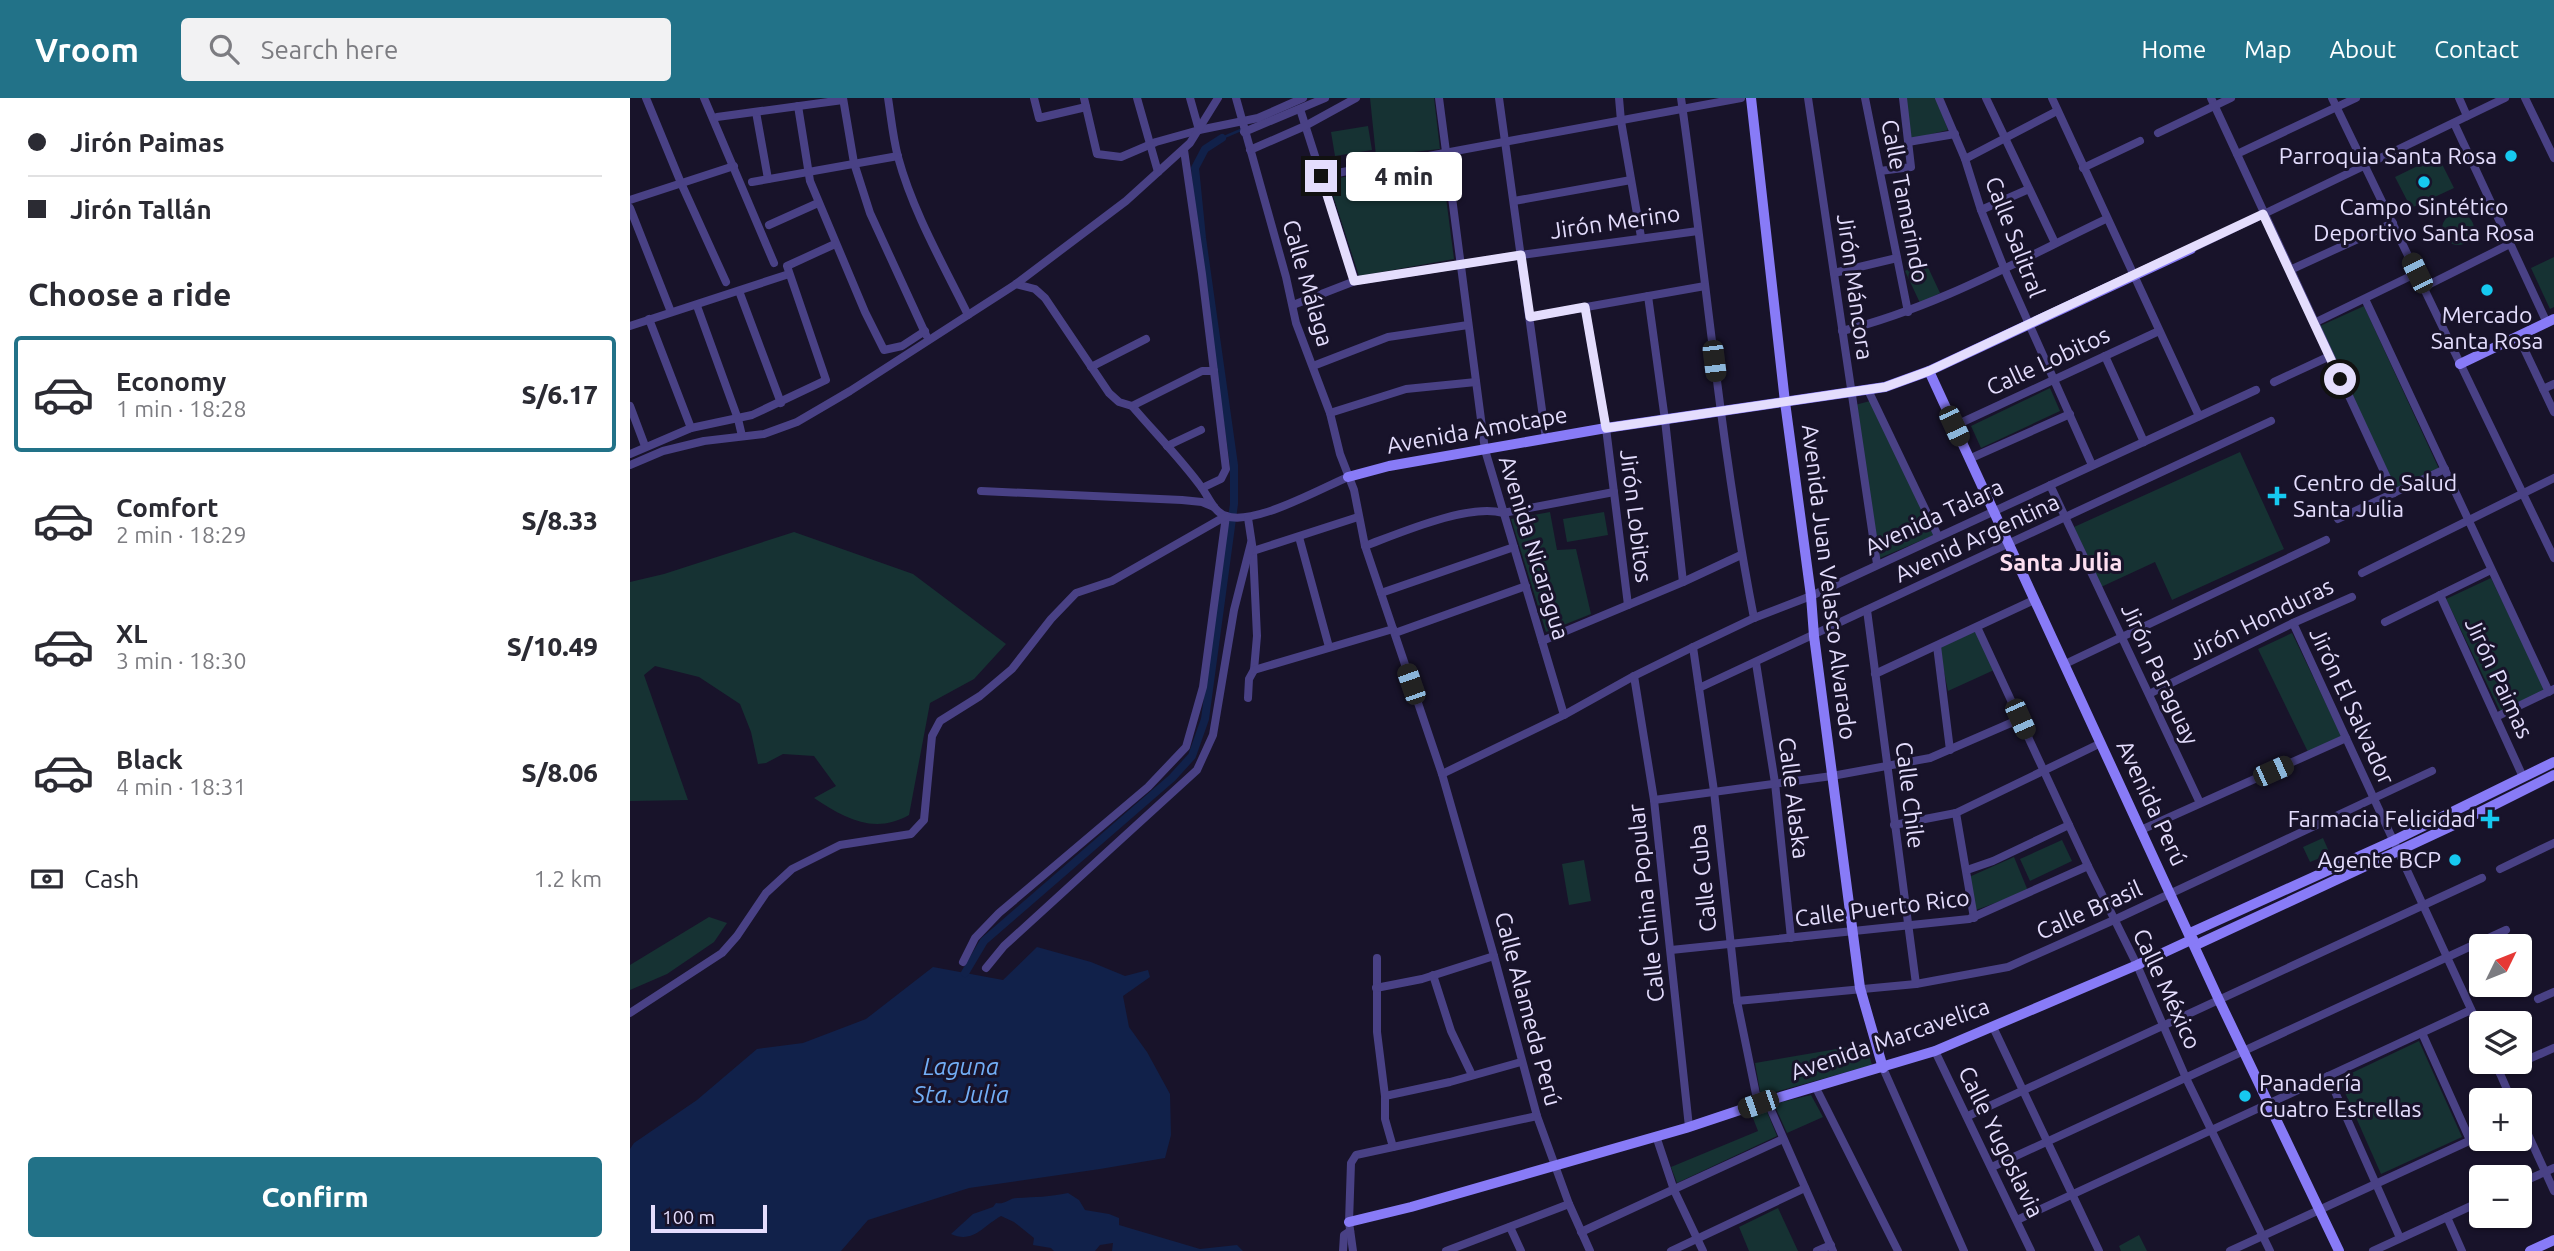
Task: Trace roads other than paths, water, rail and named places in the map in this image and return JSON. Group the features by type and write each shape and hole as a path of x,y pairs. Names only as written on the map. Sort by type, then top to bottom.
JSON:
{"street":[{"path":"646,98 726,282"},
{"path":"707,98 719,119 843,99 854,163 870,213 929,340"},
{"path":"707,98 774,263"},
{"path":"888,98 898,156 932,241 968,315"},
{"path":"1034,98 1040,118 1085,102 1097,154 1121,157 1199,130 1258,118 1303,98"},
{"path":"1137,98 1158,172"},
{"path":"1190,98 1199,130"},
{"path":"630,465 663,451 704,441 764,434 797,422 929,340 1031,274 1126,201 1184,150 1218,98"},
{"name":"Calle Málaga","path":"1236,98 1296,323 1330,413 1354,491 1365,545 1394,631"},
{"path":"1244,132 1325,98"},
{"path":"1250,150 1305,126 1356,98"},
{"name":"Avenida Nicaragua","path":"1439,98 1485,450 1564,715"},
{"path":"1499,98 1546,439"},
{"path":"1619,98 1620,121 1641,237"},
{"path":"1681,98 1720,411 1741,555 1754,618"},
{"path":"1321,176 1741,98"},
{"name":"Avenida Juan Velasco Alvarado","path":"1751,98 1785,402 1852,932 1860,988 1883,1068"},
{"name":"Jirón Máncora","path":"1808,98 1877,565"},
{"name":"Calle Tamarindo","path":"1865,98 1908,312"},
{"path":"1880,171 1911,167 1903,98"},
{"name":"Calle Salitral","path":"1939,98 1965,159 1981,210 2004,268 2092,466"},
{"path":"1986,98 2055,243"},
{"path":"2052,98 2199,416"},
{"path":"2158,132 2213,102 2231,98"},
{"path":"2332,98 2554,558"},
{"path":"2237,153 2356,98"},
{"path":"2459,98 2468,116"},
{"name":"Avenida Amotape","path":"1348,477 1389,466 1606,428 1885,387 1929,371 2191,249 2505,98"},
{"path":"2525,98 2554,158"},
{"path":"2213,102 2394,493"},
{"path":"798,106 807,172 835,244 884,350 902,346 925,331"},
{"path":"1300,109 1354,281"},
{"path":"1965,159 2057,111"},
{"path":"756,112 768,179"},
{"path":"2454,123 2510,244 2550,321 2460,364"},
{"path":"1908,142 1955,134"},
{"path":"2083,168 2140,141"},
{"path":"1182,500 1195,495 1201,487 1221,480 1226,469 1184,150"},
{"path":"752,182 898,156"},
{"path":"630,200 734,166"},
{"path":"1514,201 1631,180"},
{"path":"1981,210 2029,189"},
{"path":"769,225 818,203"},
{"path":"630,208 671,312"},
{"path":"1842,331 1908,312 2106,219"},
{"path":"2290,270 2393,223"},
{"name":"Jirón Merino","path":"1293,305 1354,281 1641,237 1698,231"},
{"path":"630,454 691,428 738,419 781,403 826,380 787,266 835,244"},
{"path":"2424,287 2510,244"},
{"path":"1834,273 1897,258"},
{"path":"2314,323 2417,273"},
{"path":"630,326 789,274"},
{"path":"1031,274 1109,393 1119,402 1132,406 1201,487 1214,507"},
{"path":"1016,284 1035,289 1045,298"},
{"path":"1530,317 1705,286"},
{"path":"739,291 781,403"},
{"path":"1648,296 1683,582"},
{"path":"2365,299 2491,570 2551,690 2496,717"},
{"path":"697,306 742,436"},
{"name":"Jirón Lobitos","path":"1585,307 1606,428 1629,605"},
{"path":"649,319 691,428"},
{"path":"1313,366 1388,337 1468,325"},
{"name":"Calle Lobitos","path":"1954,426 2159,331"},
{"path":"2518,336 2554,412"},
{"path":"1091,367 1146,339"},
{"path":"2105,356 2144,442"},
{"path":"2274,382 2330,356"},
{"path":"1132,406 1202,371 1214,371"},
{"name":"Avenida Perú","path":"1929,371 2219,1000 2339,1251"},
{"path":"1330,413 1406,389 1476,382"},
{"path":"2543,389 2554,384"},
{"path":"1868,390 1938,536"},
{"name":"Avenida Talara","path":"1442,774 1754,618 1811,596 2256,390"},
{"path":"630,406 645,446"},
{"path":"1969,459 2070,414"},
{"name":"Avenid Argentina","path":"1699,688 2270,421"},
{"path":"1167,446 1201,430"},
{"path":"2337,519 2445,469"},
{"path":"981,491 1202,502 1226,516 1248,518 1348,477"},
{"path":"2362,573 2554,478"},
{"name":"Jirón Paraguay","path":"2050,485 2200,803"},
{"path":"1365,545 1468,513 1486,510 1503,513 1614,492"},
{"path":"963,961 975,938 999,913 1148,787 1185,747 1203,687 1226,516"},
{"path":"630,1013 722,953 766,893 792,869 840,845 900,837 916,830 924,820 932,736 940,721 980,696 1012,669 1051,619 1076,593 1112,581 1226,516"},
{"path":"1252,547 1299,537 1358,517"},
{"path":"1248,518 1257,636 1248,698"},
{"path":"1299,537 1329,647"},
{"path":"2065,664 2326,540"},
{"path":"986,968 1004,946 1197,770 1213,735 1234,610 1252,547"},
{"path":"1381,593 1514,547"},
{"path":"1542,641 1741,555"},
{"path":"2385,622 2491,570"},
{"path":"1254,670 1394,631 1525,586"},
{"name":"Jirón Paimas","path":"2440,595 2523,777"},
{"name":"Jirón Honduras","path":"2149,694 2352,597"},
{"path":"1875,674 2034,600"},
{"name":"Calle Chile","path":"1867,610 1916,984"},
{"name":"Jirón El Salvador","path":"2293,623 2471,1010"},
{"name":"Calle México","path":"1977,627 2137,965 2186,1078 2270,1251"},
{"name":"Calle Alameda Perú","path":"1394,631 1442,774 1537,1116 1590,1251"},
{"path":"1937,646 1950,750"},
{"name":"Calle Cuba","path":"1693,647 1714,791 1737,1001 1762,1102 1783,1139 1832,1248"},
{"name":"Calle Alaska","path":"1756,663 1775,783 1791,938"},
{"name":"Calle China Popular","path":"1634,676 1654,800 1689,1127"},
{"path":"1654,800 1832,776 1939,755 2020,719"},
{"path":"2141,830 2346,738"},
{"path":"1894,825 1956,813 2101,743"},
{"name":"Avenida Marcavelica","path":"1350,1227 1936,1051 2137,965 2396,846 2456,824 2472,808 2554,762"},
{"name":"Calle Brasil","path":"1737,1001 1916,984 2008,967 2171,894 2432,771"},
{"name":"Avenida Marcavelica","path":"2396,846 2451,813 2472,808 2554,775"},
{"path":"1956,813 1974,918"},
{"path":"2451,813 2456,824"},
{"path":"1967,870 1993,861 2069,825"},
{"path":"2500,869 2554,844"},
{"name":"Calle Puerto Rico","path":"1671,950 1974,918 2088,866"},
{"path":"1968,1116 2482,878"},
{"path":"1992,1167 2506,930"},
{"path":"1376,988 1433,975 1494,956"},
{"path":"1377,958 1377,1032 1385,1096 1385,1119 1393,1147"},
{"path":"1433,975 1447,1020 1472,1075"},
{"path":"2538,999 2554,992"},
{"path":"2017,1220 2471,1010"},
{"path":"1993,1027 2099,1251"},
{"path":"2422,1032 2469,1138"},
{"path":"2532,1058 2554,1048"},
{"name":"Calle Yugoslavia","path":"1936,1051 2031,1251"},
{"path":"1385,1096 1521,1062"},
{"path":"1883,1068 1962,1250"},
{"path":"2328,1076 2400,1238"},
{"path":"1816,1088 1898,1251"},
{"path":"1353,1251 1350,1227 1351,1163 1356,1155 1537,1116"},
{"path":"1656,1136 1674,1190 1703,1251"},
{"path":"1581,1232 1783,1139"},
{"path":"2230,1251 2469,1140"},
{"path":"2532,1143 2554,1191"},
{"path":"2532,1178 2554,1168"},
{"path":"1671,1251 1805,1188"},
{"path":"1446,1251 1569,1203"},
{"path":"2373,1251 2469,1207"},
{"path":"2447,1217 2462,1251"},
{"path":"1343,1251 1344,1235 1350,1227"},
{"path":"1510,1227 1521,1251"},
{"path":"2530,1251 2554,1240"},
{"path":"1817,1251 1832,1248"}],"water":[{"name":"Laguna Sta. Julia","path":"1037,947 1091,962 1125,976 1148,970 1150,977 1123,996 1129,1027 1147,1052 1170,1094 1171,1135 1165,1158 969,1188 868,1220 841,1251 630,1251 630,1149 634,1143 697,1100 757,1049 803,1043 866,1019 933,967 1003,980"},
{"path":"1068,1193 1079,1200 1085,1210 1119,1218 1119,1225 1200,1249 1237,1245 1243,1251 1112,1251 1113,1243 1100,1245 1095,1251 1054,1251 1033,1245 1034,1238 1014,1222 1001,1216 972,1235 959,1237 951,1234 973,1214 993,1207 996,1203 1014,1198"}],"waterway":[{"path":"1222,138 1243,129"},
{"path":"965,973 984,941 1172,778 1192,756 1205,719 1234,504 1234,465 1202,238 1195,168 1205,149 1222,138"}],"place":[{"name":"Parroquia Santa Rosa","path":"2511,156"},
{"name":"Campo Sintético Deportivo Santa Rosa","path":"2424,182"},
{"name":"Mercado Santa Rosa","path":"2487,290"},
{"name":"Centro de Salud Santa Julia","path":"2277,496"},
{"name":"Farmacia Felicidad","path":"2490,819"},
{"name":"Agente BCP","path":"2455,860"},
{"name":"Panadería Cuatro Estrellas","path":"2245,1096"}],"district":[{"name":"Santa Julia","path":"2061,563"}]}
